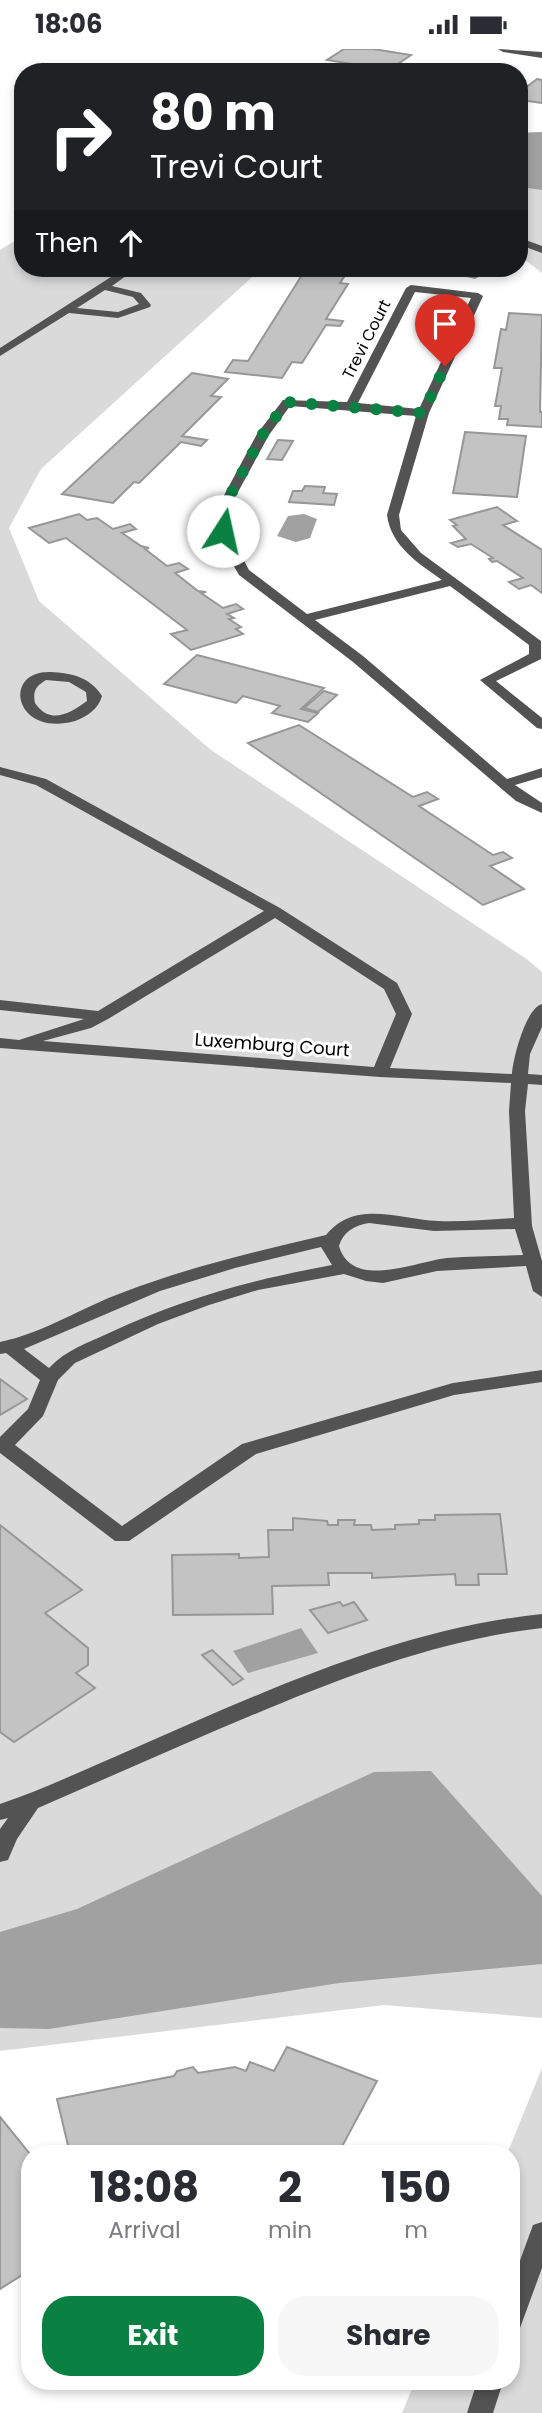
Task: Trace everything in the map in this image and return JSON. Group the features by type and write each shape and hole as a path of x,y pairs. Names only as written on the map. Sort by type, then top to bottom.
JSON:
{"street":[{"path":"503,49 542,55"},
{"path":"0,353 119,277"},
{"path":"69,310 99,315 130,315 146,306 137,295 104,287"},
{"name":"Trevi Court","path":"542,725 487,680 536,656 536,644 417,557 395,531 393,515 423,413 478,296 411,288 351,406 287,402 263,434 220,514 227,541 244,572 358,659 521,798 542,809"},
{"path":"351,406 423,413"},
{"path":"304,618 451,582"},
{"path":"16,683 28,678 58,676 84,683 92,689 95,696 93,703 86,710 61,720 30,720 16,716"},
{"path":"0,771 41,782 275,911 391,986 404,1014 380,1072"},
{"path":"505,784 542,772"},
{"path":"6,1044 85,1025 275,911"},
{"path":"0,1005 102,1016"},
{"path":"541,1284 523,1223 517,1111 522,1054 542,1009"},
{"name":"Luxemburg Court","path":"6,1044 380,1072 542,1080"},
{"path":"523,1223 423,1226 382,1217 365,1218 338,1230 331,1239 330,1249 335,1260 344,1268 358,1274 388,1277 443,1264 533,1260"},
{"path":"5,1347 25,1343 128,1296 236,1262 331,1239"},
{"path":"344,1268 255,1285 203,1301 152,1320 68,1359 50,1378 36,1412 2,1444 122,1536 249,1449 453,1389 542,1376"},
{"path":"5,1347 50,1378"},
{"path":"0,1812 30,1802 244,1709 400,1649 497,1624 542,1621"},
{"path":"0,1854 7,1836 30,1802"},
{"path":"520,2295 542,2233"},
{"path":"480,2413 487,2390"}],"shaded area":[{"path":"542,132 542,273 528,262 528,133"},
{"path":"542,132 542,190 528,188 528,133"},
{"path":"14,241 14,277 252,277 41,469 9,528 39,601 211,750 528,960 542,972 542,2018 384,2005 0,2051 0,250"},
{"path":"304,514 317,519 310,538 296,542 277,536 288,516"},
{"path":"301,1628 318,1653 248,1673 233,1651"},
{"path":"431,1771 542,1896 542,1964 339,1983 49,2029 0,2028 0,1932 77,1909 374,1772"},
{"path":"542,2068 542,2413 402,2413 412,2390 520,2390 520,2145 511,2145"}],"building":[{"path":"344,49 373,49 411,55 399,63 346,63 327,60"},
{"path":"537,79 542,80 542,103 528,101 528,86"},
{"path":"301,277 344,277 340,283 348,284 326,319 343,321 340,326 326,325 302,363 292,362 282,378 225,372 233,360 248,361"},
{"path":"509,313 542,315 542,427 507,425 508,419 499,419 501,406 495,406 502,368 494,368 501,329 506,330"},
{"path":"192,373 228,379 211,396 221,397 182,436 207,440 201,446 181,442 139,483 134,482 113,503 62,494"},
{"path":"465,432 526,436 517,497 453,493"},
{"path":"278,440 293,441 282,460 267,459"},
{"path":"305,486 325,487 323,493 337,494 334,505 289,502 293,491 302,491"},
{"path":"497,507 517,521 503,525 542,550 542,593 531,585 519,589 509,582 523,578 497,561 492,562 489,559 493,558 471,544 458,547 451,543 466,539 453,526 457,525 450,520"},
{"path":"79,514 87,520 97,518 113,529 130,524 136,529 122,533 141,546 149,548 145,549 167,566 179,563 188,569 175,573 198,591 206,592 201,593 223,608 236,604 243,609 227,614 234,618 229,619 241,627 236,629 243,634 191,650 171,634 187,630 66,538 49,543 29,528"},
{"path":"197,655 324,688 301,709 318,713 308,722 272,713 280,706 243,696 236,703 164,684"},
{"path":"324,691 337,695 318,712 304,708"},
{"path":"299,725 413,797 427,792 438,799 419,806 493,855 503,852 512,858 490,866 524,889 483,905 248,743"},
{"path":"0,1379 27,1399 0,1415"},
{"path":"500,1514 507,1574 478,1574 479,1585 456,1585 455,1574 372,1578 372,1573 328,1573 329,1585 272,1586 273,1614 173,1615 172,1555 239,1554 239,1558 269,1557 268,1530 293,1530 293,1518 327,1521 328,1525 338,1525 338,1520 355,1520 354,1525 371,1525 372,1530 419,1524 419,1520 435,1520 435,1515"},
{"path":"0,1525 82,1590 45,1613 88,1648 88,1665 76,1673 95,1688 14,1742 0,1732"},
{"path":"340,1602 343,1606 354,1602 367,1620 328,1633 310,1610"},
{"path":"212,1650 243,1679 233,1685 202,1655"},
{"path":"287,2047 377,2081 343,2145 68,2145 57,2099 174,2076 177,2071 193,2067 198,2073 235,2067 246,2071 250,2062 274,2071"},
{"path":"0,2117 23,2145 21,2276 0,2289"}],"route":[{"path":"223,531 220,514 263,434 287,402 423,413 445,366"}]}
